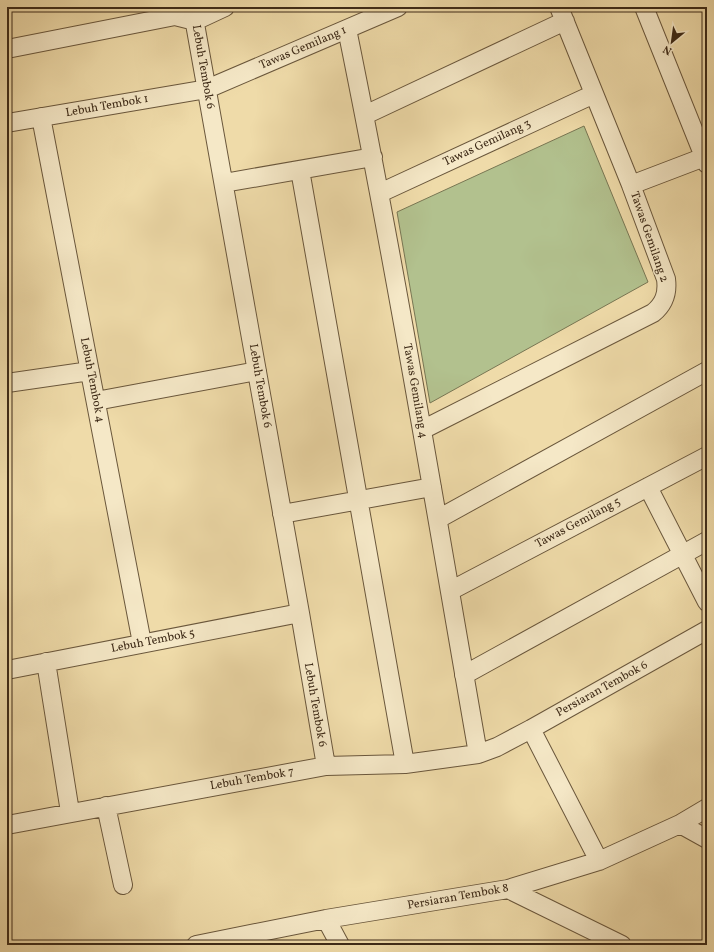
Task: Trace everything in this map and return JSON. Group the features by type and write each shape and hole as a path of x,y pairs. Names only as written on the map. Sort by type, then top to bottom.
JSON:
{"street":[{"path":"7,49 225,7"},
{"name":"Tawas Gemilang 1","path":"207,89 398,7"},
{"path":"631,185 706,159 644,7"},
{"name":"Lebuh Tembok 6","path":"194,14 326,766"},
{"path":"365,115 562,14"},
{"name":"Tawas Gemilang 2","path":"422,430 653,313 665,299 667,286 666,279 631,185 562,14"},
{"name":"Tawas Gemilang 4","path":"347,29 380,193 438,518 478,754"},
{"name":"Lebuh Tembok 1","path":"7,123 207,89"},
{"name":"Tawas Gemilang 3","path":"380,193 594,94"},
{"name":"Lebuh Tembok 4","path":"41,117 142,644"},
{"path":"224,183 373,157"},
{"path":"300,170 405,764"},
{"path":"7,383 90,371"},
{"path":"96,401 257,371"},
{"path":"438,518 707,371"},
{"name":"Tawas Gemilang 5","path":"450,591 707,456"},
{"path":"282,514 432,487"},
{"path":"648,487 707,602"},
{"path":"464,675 682,554 707,542"},
{"name":"Lebuh Tembok 5","path":"7,670 300,613"},
{"name":"Persiaran Tembok 6","path":"497,747 707,630"},
{"path":"46,662 70,812"},
{"path":"531,729 599,861"},
{"name":"Lebuh Tembok 7","path":"7,825 70,812 326,766 405,764 478,754 497,747"},
{"path":"106,806 123,885"},
{"name":"Persiaran Tembok 8","path":"196,945 326,919 508,889 599,861 680,824 707,808"},
{"path":"680,824 707,838"},
{"path":"508,889 622,945"},
{"path":"326,919 340,945"}],"green space":[{"path":"584,126 648,282 430,403 397,212"}]}
